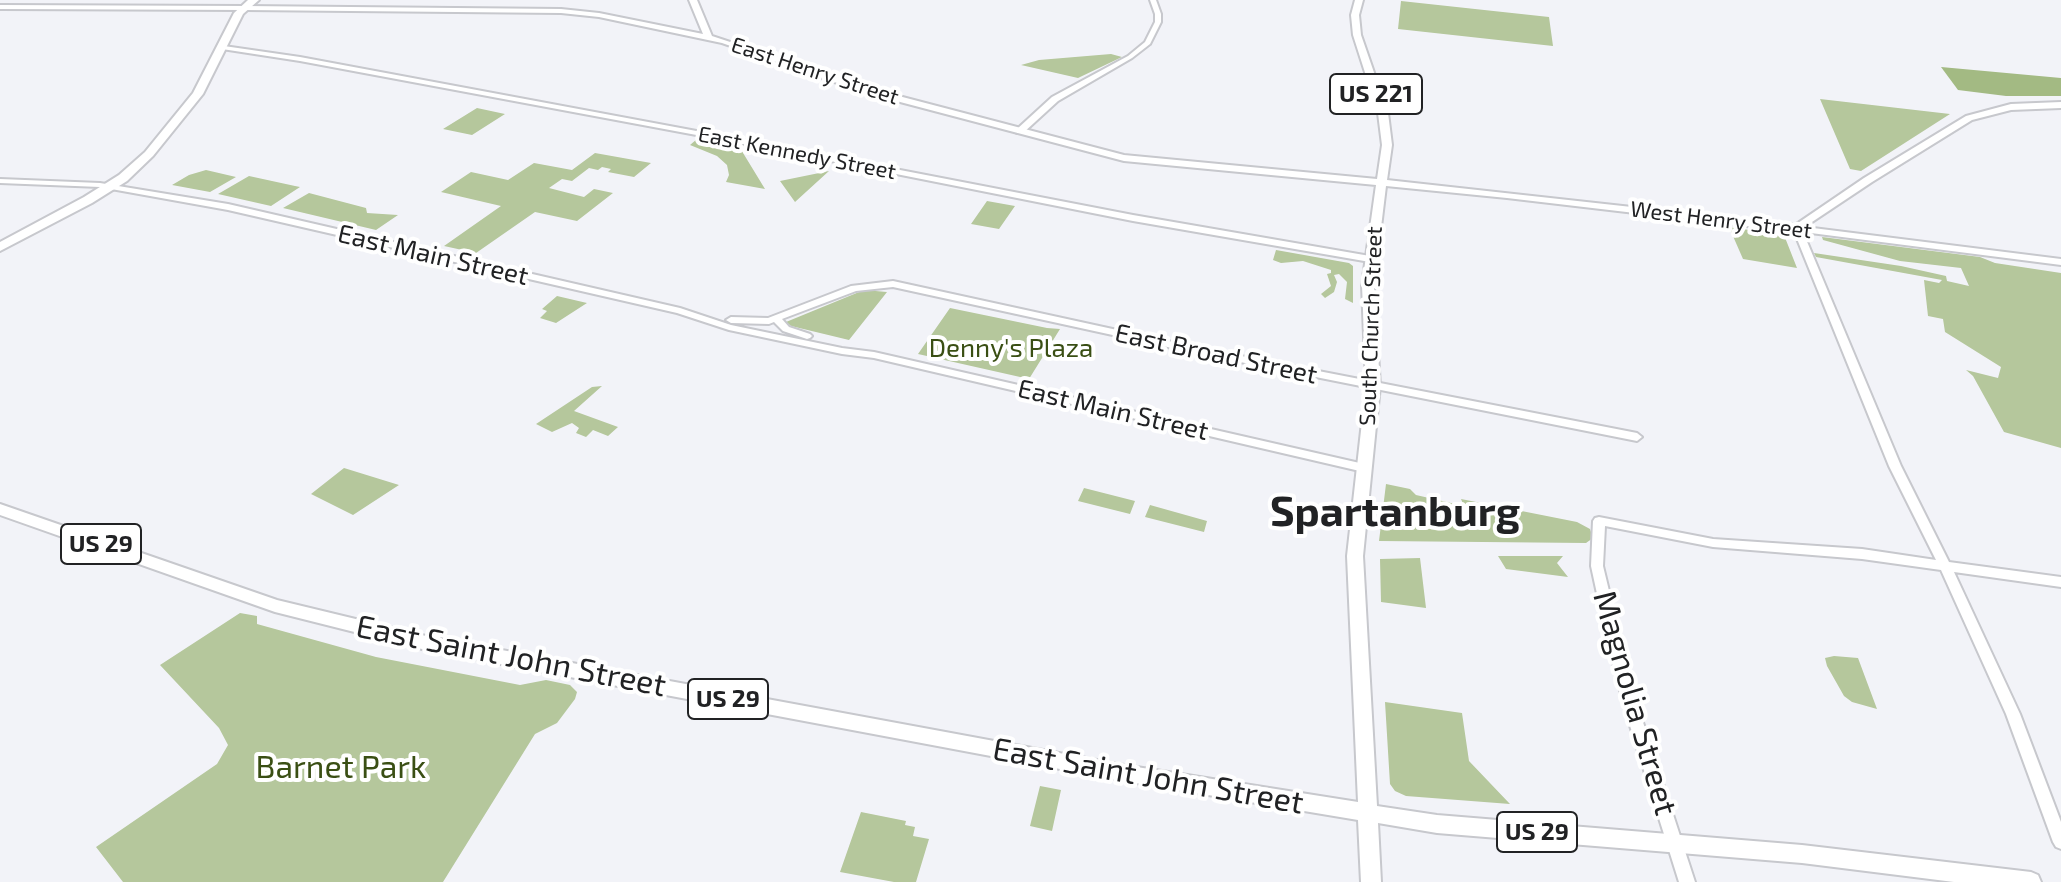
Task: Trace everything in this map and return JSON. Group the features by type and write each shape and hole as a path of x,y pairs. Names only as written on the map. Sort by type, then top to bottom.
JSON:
{"highway":[{"path":"0,240 60,210 137,165 198,94 245,8 254,0"},
{"path":"0,247 66,213 105,185"}],"main road":[{"path":"693,0 708,37"},
{"name":"South Church Street","path":"1359,0 1354,23 1387,130 1387,154 1368,285 1373,386 1364,468"},
{"name":"East Henry Street","path":"245,8 566,11 708,37 869,91 1097,153 1138,160 1381,182"},
{"path":"1797,229 1868,180 1969,118 2011,107 2061,105"},
{"name":"West Henry Street","path":"1381,182 1797,229"},
{"name":"US 221","path":"1364,468 1355,556 1365,813 1371,882"},
{"name":"East Saint John Street","path":"0,509 275,606 426,643 1124,773 1365,813"},
{"name":"US 29","path":"1365,813 1437,824 1890,863 2031,882"}],"street":[{"path":"1020,131 1066,91 1130,57 1148,43 1158,22 1153,0"},
{"path":"0,7 245,8"},
{"name":"East Kennedy Street","path":"224,48 309,61 1133,218 1370,259"},
{"name":"East Main Street","path":"0,181 105,185 228,207 687,313 729,327 842,351 861,352 1364,468"},
{"path":"1797,229 1885,443 2013,714 2061,842"},
{"name":"West Henry Street","path":"1797,229 2061,262"},
{"name":"East Broad Street","path":"687,313 700,312 749,322 776,319 860,287 893,284 1373,386 1637,437"},
{"name":"East Main Street","path":"776,319 786,329 796,333 846,345 861,352"},
{"name":"Magnolia Street","path":"1687,882 1616,649 1597,566 1599,521 1713,543 1943,562"},
{"path":"1943,562 2061,574"},
{"path":"1943,562 2061,582"}],"green space":[{"path":"1401,1 1549,17 1553,46 1398,29"},
{"path":"1111,54 1122,57 1078,78 1021,65 1039,60"},
{"path":"1941,67 2061,78 2061,96 2006,96 1958,90"},
{"path":"1820,99 1950,114 1861,171 1850,169"},
{"path":"477,108 505,114 472,135 443,129"},
{"path":"697,139 740,148 765,189 726,182 729,175 727,165 717,156 690,145"},
{"path":"595,153 651,163 634,177 608,172 611,169 602,167 598,170 589,168 572,181 562,179 549,188 584,197 594,189 613,193 577,221 535,212 476,253 444,246 501,206 441,192 471,172 508,180 534,163 572,170"},
{"path":"206,170 236,177 210,192 172,185 189,175"},
{"path":"829,171 795,202 780,181"},
{"path":"249,176 300,187 271,206 218,194"},
{"path":"309,193 366,208 367,213 398,215 376,230 283,208"},
{"path":"987,201 1015,206 999,229 971,224"},
{"path":"1729,227 1784,235 1797,268 1743,259"},
{"path":"1822,237 1980,257 1995,263 2061,273 2061,448 2004,432 1973,376 1966,370 1998,378 2001,367 1945,332 1943,319 1928,316 1924,280 1939,283 1942,280 1816,257 1814,253 1901,266 1946,276 1947,281 1969,286 1961,268 1900,261 1823,240"},
{"path":"1276,250 1349,263 1353,266 1353,303 1345,299 1347,282 1339,274 1334,275 1337,282 1334,292 1325,298 1321,294 1331,286 1327,274 1331,270 1303,261 1281,263 1273,260"},
{"path":"864,290 887,292 849,340 791,326 786,322"},
{"path":"557,296 587,303 556,323 540,318 547,311 542,309"},
{"name":"Denny's Plaza","path":"950,308 1060,329 1029,379 918,354"},
{"path":"602,386 574,411 618,427 608,436 593,430 586,437 576,433 579,428 572,423 552,432 536,424 592,387"},
{"path":"344,468 399,485 353,515 311,494"},
{"path":"1386,484 1410,489 1416,495 1464,506 1461,499 1577,522 1590,529 1593,538 1586,543 1379,541"},
{"path":"1084,488 1135,501 1130,514 1078,501"},
{"path":"1150,505 1207,521 1204,532 1145,517"},
{"path":"1498,556 1563,556 1557,563 1568,577 1506,569"},
{"path":"1420,558 1426,608 1381,602 1380,559"},
{"name":"Barnet Park","path":"240,613 257,616 257,624 376,657 520,685 546,680 570,685 577,692 557,723 535,734 443,882 123,882 96,847 217,764 228,745 219,728 160,665"},
{"path":"1825,658 1858,658 1877,709 1852,702 1844,696"},
{"path":"1385,702 1462,713 1469,761 1510,804 1406,796 1395,791 1390,784"},
{"path":"1040,786 1061,790 1052,831 1030,826"},
{"path":"861,812 906,821 905,825 915,827 913,836 929,839 916,882 894,882 840,872"}],"district":[{"name":"Spartanburg","path":"1395,512"}]}
